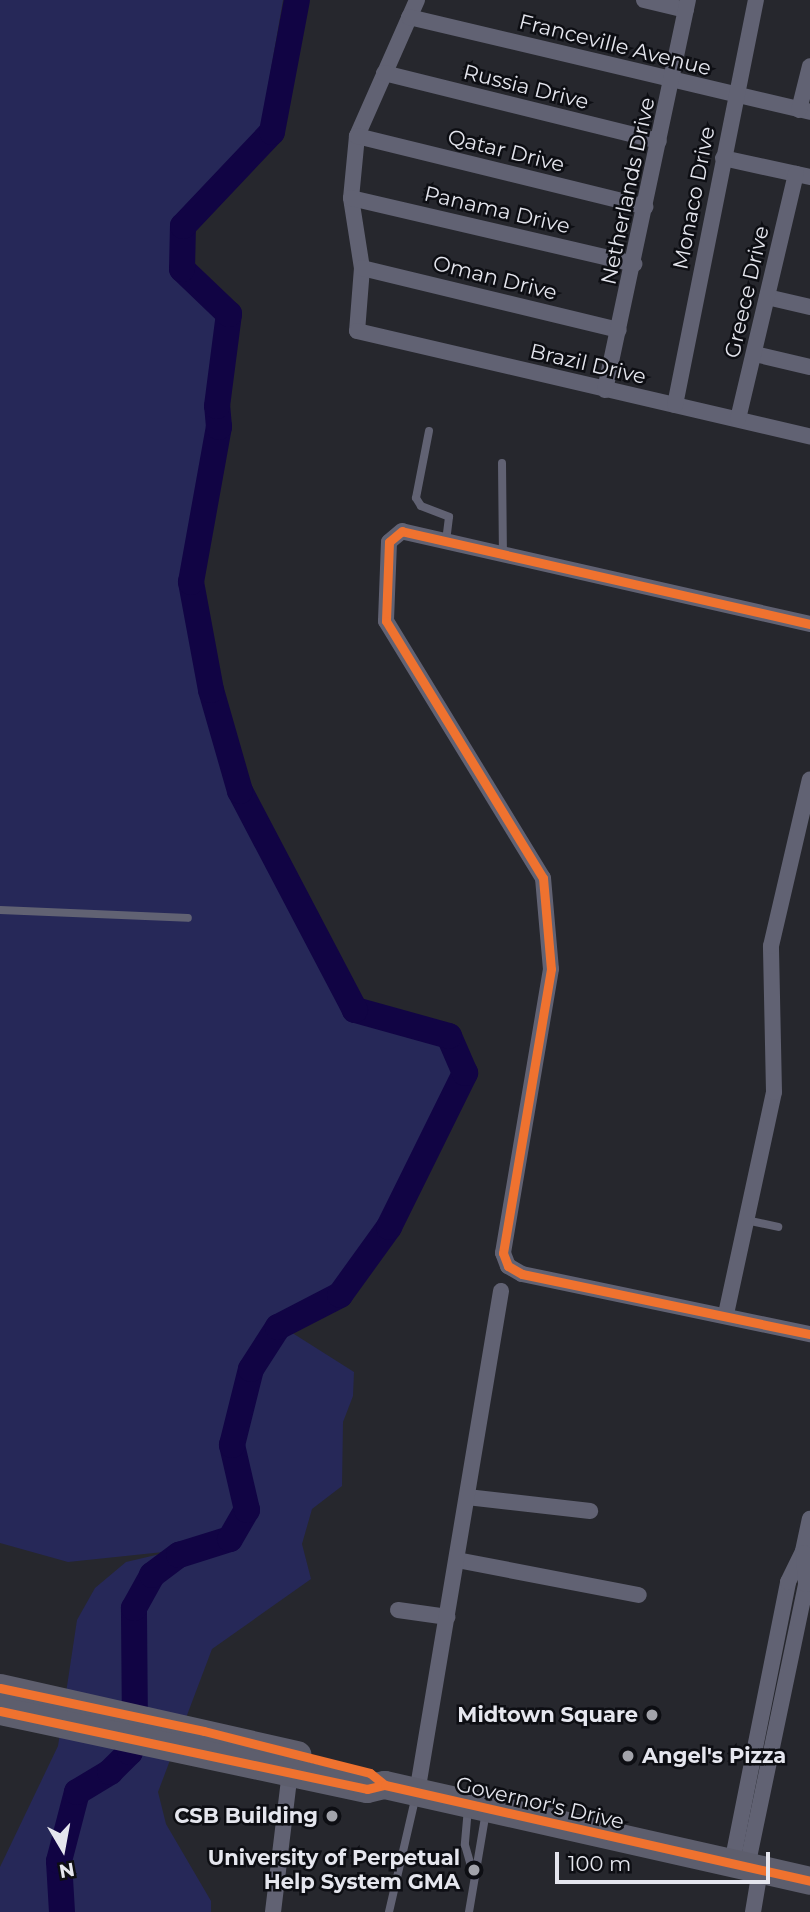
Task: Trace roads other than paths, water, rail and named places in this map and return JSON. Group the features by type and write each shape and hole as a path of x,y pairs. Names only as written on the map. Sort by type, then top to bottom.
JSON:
{"highway":[{"name":"Governor's Drive","path":"0,1688 65,1712 202,1743 370,1773 385,1785 417,1793 810,1881"},
{"name":"Governor's Drive","path":"0,1711 65,1712"},
{"name":"Governor's Drive","path":"202,1743 290,1772 367,1789 385,1785"}],"street":[{"path":"362,268 351,198 357,136 417,0"},
{"path":"644,0 687,5"},
{"name":"Monaco Drive","path":"675,405 756,0"},
{"name":"Netherlands Drive","path":"605,390 674,80 687,5"},
{"name":"Franceville Avenue","path":"409,17 805,111"},
{"path":"805,111 810,66"},
{"name":"Russia Drive","path":"383,73 659,141"},
{"name":"Qatar Drive","path":"357,136 645,207"},
{"path":"723,158 803,176"},
{"name":"Greece Drive","path":"738,419 768,297 803,176"},
{"name":"Panama Drive","path":"351,198 634,264"},
{"name":"Brazil Drive","path":"362,268 357,331 810,436"},
{"name":"Oman Drive","path":"362,268 619,330"},
{"path":"768,297 810,307"},
{"path":"755,354 810,367"},
{"path":"810,624 402,531 389,542 386,621 543,878 550,923 551,969 503,1254 508,1266 522,1274 726,1314 810,1334"},
{"path":"726,1314 774,1092 771,946 810,779"},
{"path":"417,1793 501,1291"},
{"path":"467,1497 590,1511"},
{"path":"753,1912 746,1867 788,1582 803,1551 810,1519"},
{"path":"457,1560 639,1595"},
{"path":"398,1610 447,1617"},
{"path":"273,1912 290,1772"}],"lane":[{"path":"429,430 416,498 421,506 449,517 446,541"},
{"path":"502,463 503,555"},
{"path":"0,910 188,918"},
{"path":"746,1220 778,1227"},
{"path":"389,1912 417,1793"},
{"path":"473,1873 464,1826 478,1806"},
{"path":"469,1912 473,1873 482,1848 478,1806"}],"waterway":[{"path":"62,1912 59,1861 77,1792 110,1772 130,1752 135,1730 134,1608 152,1575 179,1555 230,1539 247,1510 232,1445 251,1369 278,1327 340,1295 389,1227 465,1073 449,1036 355,1010 240,791 211,690 191,582 219,427 217,406 229,314 182,269 183,226 272,132 297,0"}],"place":[{"name":"Midtown Square","path":"652,1715"},
{"name":"Angel's Pizza","path":"628,1756"},
{"name":"CSB Building","path":"332,1816"},
{"name":"University of Perpetual Help System GMA","path":"474,1870"}]}
